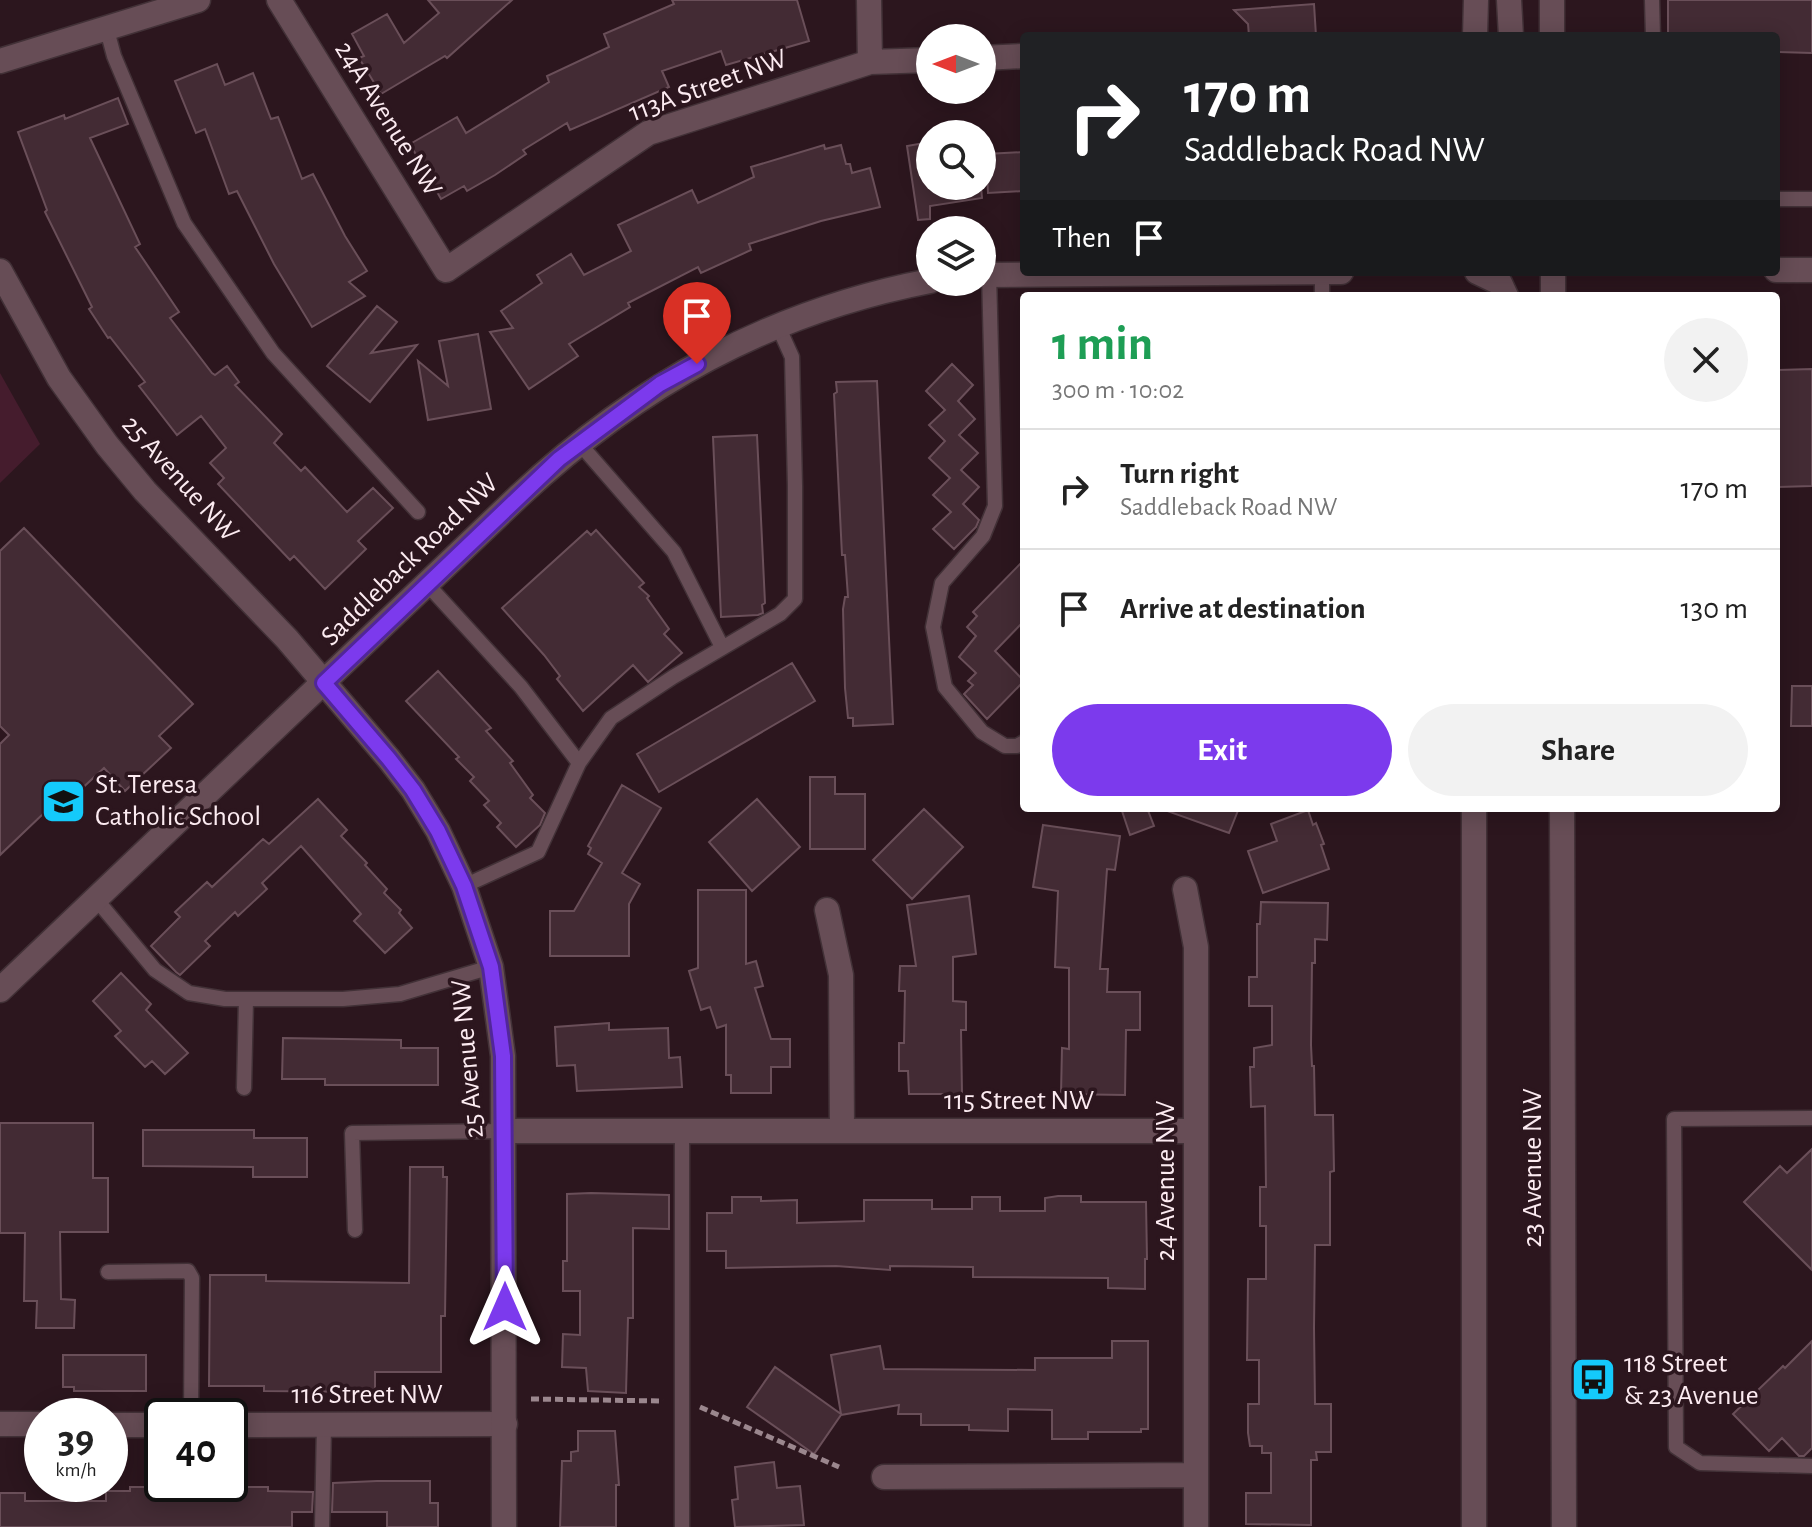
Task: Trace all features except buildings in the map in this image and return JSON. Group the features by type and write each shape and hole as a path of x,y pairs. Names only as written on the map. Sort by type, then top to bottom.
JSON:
{"street":[{"path":"0,61 198,0"},
{"name":"24A Avenue NW","path":"279,0 446,270"},
{"path":"869,0 870,62"},
{"path":"1475,32 1476,0"},
{"path":"1509,0 1511,32"},
{"path":"1552,0 1552,32"},
{"path":"996,57 1020,56"},
{"name":"113A Street NW","path":"446,270 648,133 870,62 916,60"},
{"path":"1780,270 1812,270"},
{"name":"25 Avenue NW","path":"0,271 59,378 107,445 145,491 287,639 366,730 413,790 438,831 464,886 491,967 503,1056 504,1527"},
{"path":"996,275 1020,275"},
{"path":"1485,276 1500,283 1504,292"},
{"name":"Saddleback Road NW","path":"0,990 579,443 660,384 726,349 778,326 858,298 916,284"},
{"path":"1474,812 1474,1527"},
{"name":"23 Avenue NW","path":"1562,812 1564,1527"},
{"name":"24 Avenue NW","path":"1185,889 1196,935 1196,1527"},
{"path":"827,910 841,975 842,1131"},
{"name":"115 Street NW","path":"505,1131 1196,1131"},
{"path":"0,1424 24,1424"},
{"name":"116 Street NW","path":"248,1425 505,1424"},
{"path":"884,1477 1196,1475"}],"lane":[{"path":"1652,0 1653,32"},
{"path":"107,30 114,56 184,223 273,353 418,512"},
{"path":"1780,199 1812,199"},
{"path":"987,296 995,506 983,536 942,583 933,627 945,687 982,732 1005,746 1020,744"},
{"path":"464,886 538,852 579,763 611,718 673,677 780,614 795,599 792,357 778,326"},
{"path":"579,443 674,552 722,647"},
{"path":"427,584 521,687 579,763"},
{"path":"96,899 155,970 189,993 225,999 343,999 400,994 491,967"},
{"path":"244,1088 246,999"},
{"path":"1812,1118 1674,1119 1674,1135 1676,1447 1700,1463 1812,1466"},
{"path":"355,1230 352,1133 505,1131"},
{"path":"682,1131 682,1527"},
{"path":"108,1272 188,1271 192,1278 191,1398"},
{"path":"322,1527 324,1425"}],"shaded area":[{"path":"0,373 40,444 0,483"}],"place":[{"name":"St. Teresa Catholic School","path":"64,801"},
{"name":"118 Street & 23 Avenue","path":"1593,1380"}],"route":[{"path":"505,1307 503,1056 500,1013 480,928 451,857 413,790 324,683 559,459 660,384 697,364"}]}
